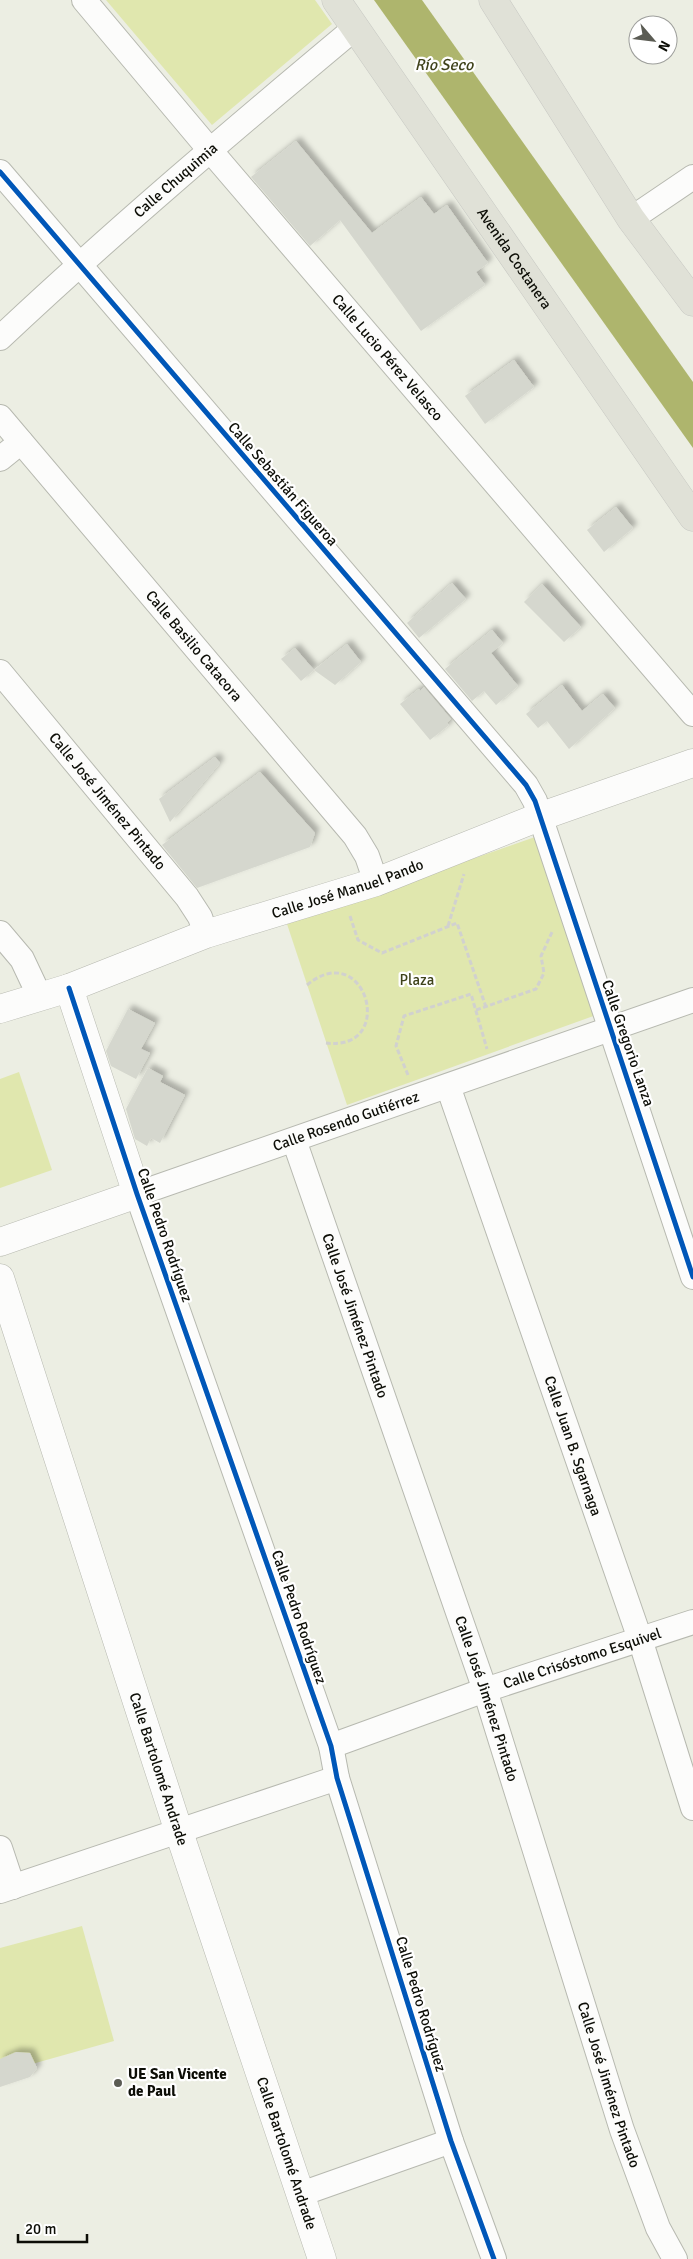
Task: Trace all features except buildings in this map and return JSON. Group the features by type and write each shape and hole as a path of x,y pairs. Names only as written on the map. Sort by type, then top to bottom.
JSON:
{"main road":[{"name":"Avenida Costanera","path":"336,0 693,517"},
{"path":"493,0 631,219 693,302"}],"street":[{"name":"Calle Lucio Pérez Velasco","path":"84,0 209,150 693,714"},
{"name":"Calle Chuquimia","path":"0,338 78,265 209,150 355,28"},
{"name":"Calle Sebastián Figueroa","path":"0,172 526,785 539,817"},
{"path":"631,219 693,177"},
{"name":"Calle Basilio Catacora","path":"0,417 355,836 367,856 376,882"},
{"path":"0,459 20,442"},
{"name":"Calle José Jiménez Pintado","path":"0,672 187,897 200,917 206,934"},
{"name":"Calle José Manuel Pando","path":"0,1009 39,995 69,988 206,934 376,882 539,817 693,763"},
{"name":"Calle Gregorio Lanza","path":"539,817 693,1277"},
{"path":"0,933 22,959 39,995"},
{"name":"Calle Pedro Rodríguez","path":"69,988 137,1194 331,1746 337,1778 451,2140 494,2259"},
{"name":"Calle Rosendo Gutiérrez","path":"0,1242 693,1000"},
{"name":"Calle Juan B. Sgarnaga","path":"448,1086 640,1639 693,1808"},
{"name":"Calle José Jiménez Pintado","path":"294,1140 485,1690 622,2130 658,2228 675,2259"},
{"name":"Calle Bartolomé Andrade","path":"0,1278 179,1832 322,2259"},
{"name":"Calle Crisóstomo Esquivel","path":"331,1746 485,1690 693,1622"},
{"path":"0,1848 6,1889 337,1778"},
{"path":"300,2194 451,2140"}],"path":[{"path":"448,926 465,871"},
{"path":"349,913 358,940 382,953 457,923 486,1007"},
{"path":"476,1010 536,989 544,973 541,956 553,929"},
{"path":"307,985 315,978 340,973 356,981 366,996 369,1006 368,1017 356,1036 336,1044 326,1043"},
{"path":"411,1083 396,1046 404,1016 471,994 489,1055"}],"green space":[{"path":"106,0 315,0 332,24 212,125"},
{"name":"Plaza","path":"535,837 599,1014 347,1105 287,924"},
{"path":"19,1072 52,1170 0,1188 0,1079"},
{"path":"82,1926 114,2041 0,2073 0,1948"}],"water":[{"name":"Río Seco","path":"374,0 422,0 693,382 693,448"}],"cycle path":[{"path":"0,172 526,785 535,801 693,1277"},
{"path":"69,988 137,1194 331,1746 337,1778 451,2141 494,2259"}],"place":[{"name":"UE San Vicente de Paul","path":"118,2083"}]}
